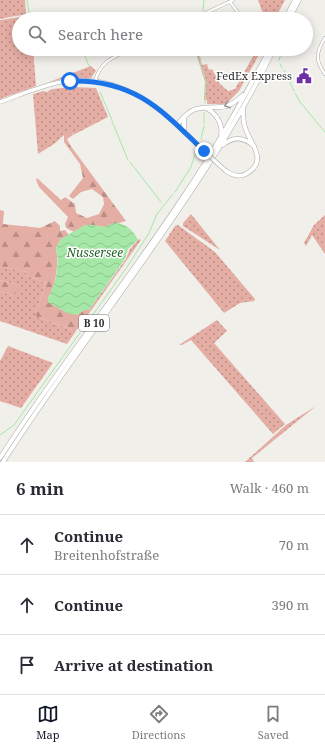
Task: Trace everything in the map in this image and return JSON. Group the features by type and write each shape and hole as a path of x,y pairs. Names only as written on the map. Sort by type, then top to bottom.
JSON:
{"highway":[{"path":"289,12 295,0"},
{"path":"293,12 299,0"},
{"name":"B 10","path":"0,458 54,378 181,200 221,136 266,56"},
{"name":"B 10","path":"3,462 40,406 185,203 243,107 270,56"},
{"path":"177,125 192,111 204,108 224,107 232,104 246,92"},
{"path":"226,171 234,176 239,176 251,170 257,161 255,148 244,126 243,107"},
{"path":"204,108 214,114 219,120 221,136"},
{"path":"184,118 184,132"},
{"path":"217,151 228,141 238,138 246,140 255,148"}],"main road":[{"path":"0,102 53,84 70,81 95,82 126,88 160,110 226,171"}],"street":[{"path":"209,12 232,1 239,12"},
{"path":"325,38 318,48 317,57 325,74"},
{"path":"95,82 98,70 106,62 118,56"}],"green space":[{"path":"0,0 25,0 26,12 12,12 12,17 0,19"},
{"path":"258,0 285,0 279,12 262,12"},
{"path":"12,18 12,56 34,56 36,86 0,99 0,20"},
{"path":"197,56 200,56 202,65 207,64 209,70 212,69 220,84 228,91 235,89 253,56 258,56 239,91 226,104 207,104 207,100 204,100 205,82"},
{"path":"91,66 96,71 91,78 68,78 49,82"},
{"path":"74,87 96,88 108,117 73,135 74,133 64,135 54,144 38,154 33,94 43,91 47,92 52,89"},
{"path":"72,131 73,135 67,139 70,145 126,221 104,227 85,225 74,232 66,228 65,224 68,217 39,187 36,180 37,178 61,200 65,197 75,204 76,213 87,218 99,214 104,204 103,197 92,189 81,192 73,199 69,196 83,178 80,164 64,142 64,135"},
{"path":"0,210 4,211 3,224 40,228 55,221 60,226 60,231 65,230 69,235 61,239 56,248 56,274 48,302 68,313 77,314 84,310 89,310 90,312 76,331 35,316 46,283 26,275 27,272 0,266"},
{"path":"191,214 220,250 183,226 183,223"},
{"path":"325,215 325,254 312,235 306,246 304,243 314,225"},
{"path":"178,225 215,252 255,299 254,301 240,303 224,313 165,241 175,226"},
{"path":"139,239 141,240 90,312 89,310 126,259 130,249"},
{"path":"0,266 27,272 26,275 46,283 35,316 76,331 67,344 0,321 0,291 13,296 21,286 0,280"},
{"path":"0,280 22,286 13,296 0,291"},
{"path":"217,320 227,331 214,343 285,424 273,434 191,340 179,345"},
{"path":"8,346 53,363 21,408 0,401 0,361"},
{"path":"316,406 252,458 254,462 245,462 286,425"}],"water":[{"name":"Nussersee","path":"114,223 122,224 129,228 138,240 128,249 125,259 89,310 84,310 77,315 67,313 48,302 48,298 53,287 58,261 56,248 61,239 85,225 104,227"}],"waterway":[{"path":"27,0 29,12"},
{"path":"203,11 204,0"},
{"path":"85,56 89,66"},
{"path":"199,56 202,70"},
{"path":"279,60 280,56"},
{"path":"280,64 282,68"},
{"path":"284,70 294,91"},
{"path":"203,71 206,82 205,103"},
{"path":"100,92 112,120"},
{"path":"295,93 300,102 325,132"},
{"path":"204,113 204,123"},
{"path":"112,121 128,160"},
{"path":"201,139 204,126"},
{"path":"175,192 191,167 195,154"},
{"path":"130,162 161,202"},
{"path":"0,435 14,425 127,267 149,233 157,214 173,194"}],"place":[{"name":"FedEx Express","path":"304,76"}],"route":[{"path":"70,81 83,80 126,88 160,110 204,151"}]}
